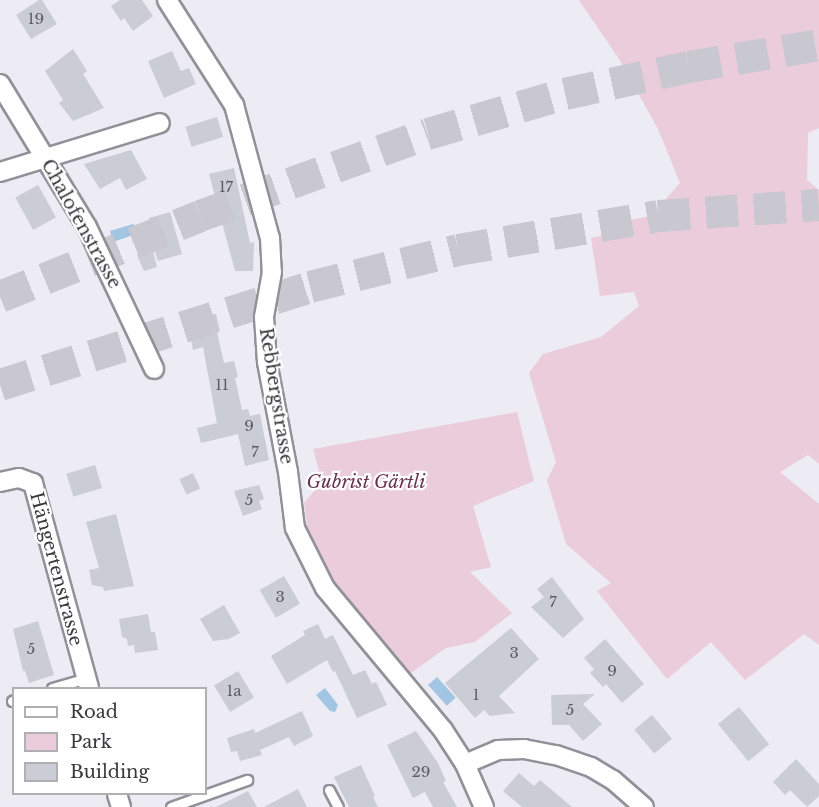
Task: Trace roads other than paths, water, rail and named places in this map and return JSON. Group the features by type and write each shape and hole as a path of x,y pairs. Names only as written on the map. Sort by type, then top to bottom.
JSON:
{"street":[{"name":"Rebbergstrasse","path":"166,0 234,105 270,238 272,272 264,317 267,362 288,472 295,528 325,588 443,730 465,764 484,807"},
{"name":"Chalofenstrasse","path":"0,84 87,227 154,369"},
{"path":"0,172 160,123"},
{"name":"Hängertenstrasse","path":"0,482 19,478 33,483 88,683"},
{"path":"465,764 498,750 524,750 556,755 591,767 613,780 644,807"}],"lane":[{"path":"59,687 88,683"},
{"path":"207,794 247,780"},
{"path":"329,790 338,807"},
{"path":"171,807 205,795"}],"water":[{"path":"133,224 139,228 136,234 113,242 110,231"},
{"path":"437,677 456,698 447,706 428,685"},
{"path":"325,688 338,705 335,712 330,711 316,695"}],"tunnel":[{"path":"0,297 200,216 428,134 565,94 689,67 819,45"},
{"path":"0,385 310,287 458,250 658,216 819,205"}],"park label":[{"name":"Gubrist Gärtli","path":"366,482"}]}
